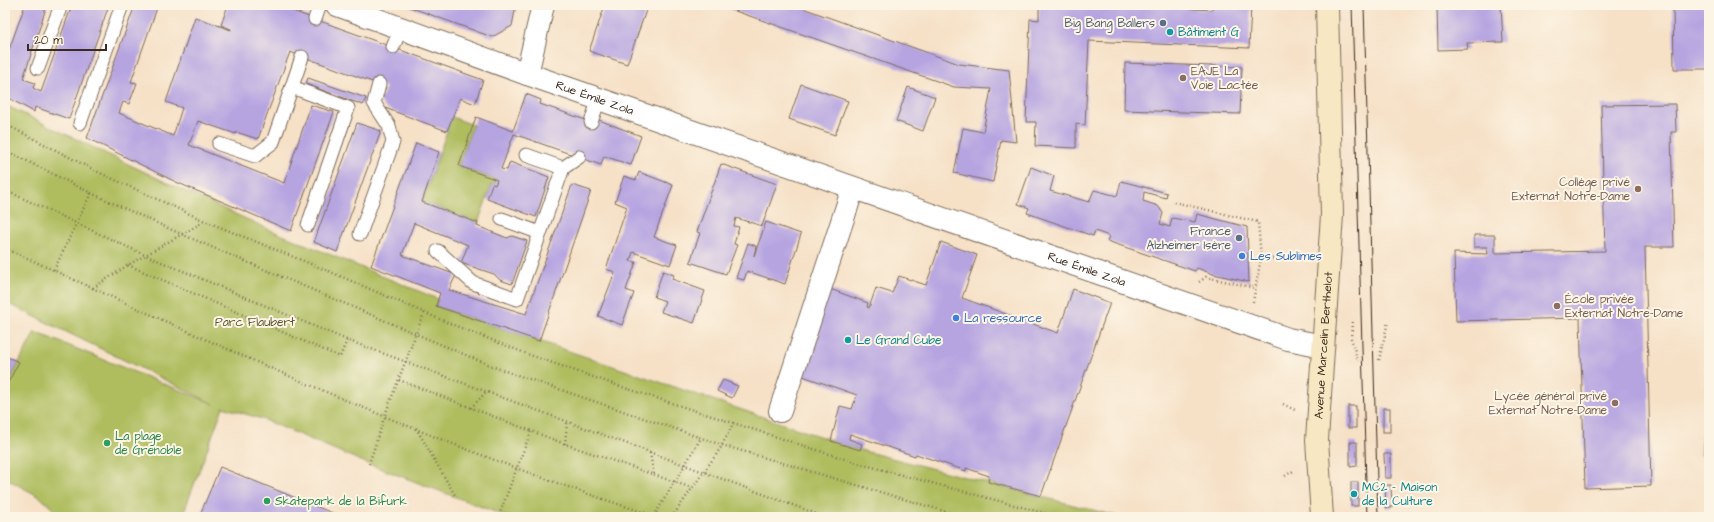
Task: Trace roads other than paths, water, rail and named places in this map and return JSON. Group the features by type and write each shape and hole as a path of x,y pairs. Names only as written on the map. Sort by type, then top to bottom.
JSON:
{"main road":[{"name":"Avenue Marcelin Berthelot","path":"1322,517 1317,440 1332,215 1327,5"}],"street":[{"name":"Rue Émile Zola","path":"337,5 367,10 397,37 527,74 1288,339 1323,346"},
{"path":"527,74 542,5"},
{"path":"780,411 853,188"}],"lane":[{"path":"38,68 61,5"},
{"path":"80,123 122,5"},
{"path":"315,19 320,5"},
{"path":"219,144 255,156 273,142 302,57"},
{"path":"360,234 393,142 389,126 374,103 379,84"},
{"path":"292,87 348,108 308,225"},
{"path":"591,122 599,99"},
{"path":"526,155 563,168"},
{"path":"438,251 473,283 517,299 563,168 579,157"},
{"path":"502,219 540,233"}],"tram line":[{"path":"1352,5 1367,517"},
{"path":"1364,5 1378,517"}],"place":[{"name":"Big Bang Ballers","path":"1163,23"},
{"name":"Bâtiment G","path":"1170,32"},
{"name":"EAJE La Voie Lactée","path":"1183,78"},
{"name":"Collège privé Externat Notre-Dame","path":"1638,189"},
{"name":"France Alzheimer Isère","path":"1239,238"},
{"name":"Les Sublimes","path":"1242,256"},
{"name":"École privée Externat Notre-Dame","path":"1557,306"},
{"name":"La ressource","path":"956,318"},
{"name":"Le Grand Cube","path":"848,340"},
{"name":"Lycée général privé Externat Notre-Dame","path":"1615,403"},
{"name":"La plage de Grenoble","path":"107,443"},
{"name":"MC2 - Maison de la Culture","path":"1354,494"},
{"name":"Skatepark de la Bifurk","path":"267,501"}],"park label":[{"name":"Parc Flaubert","path":"255,322"}]}
